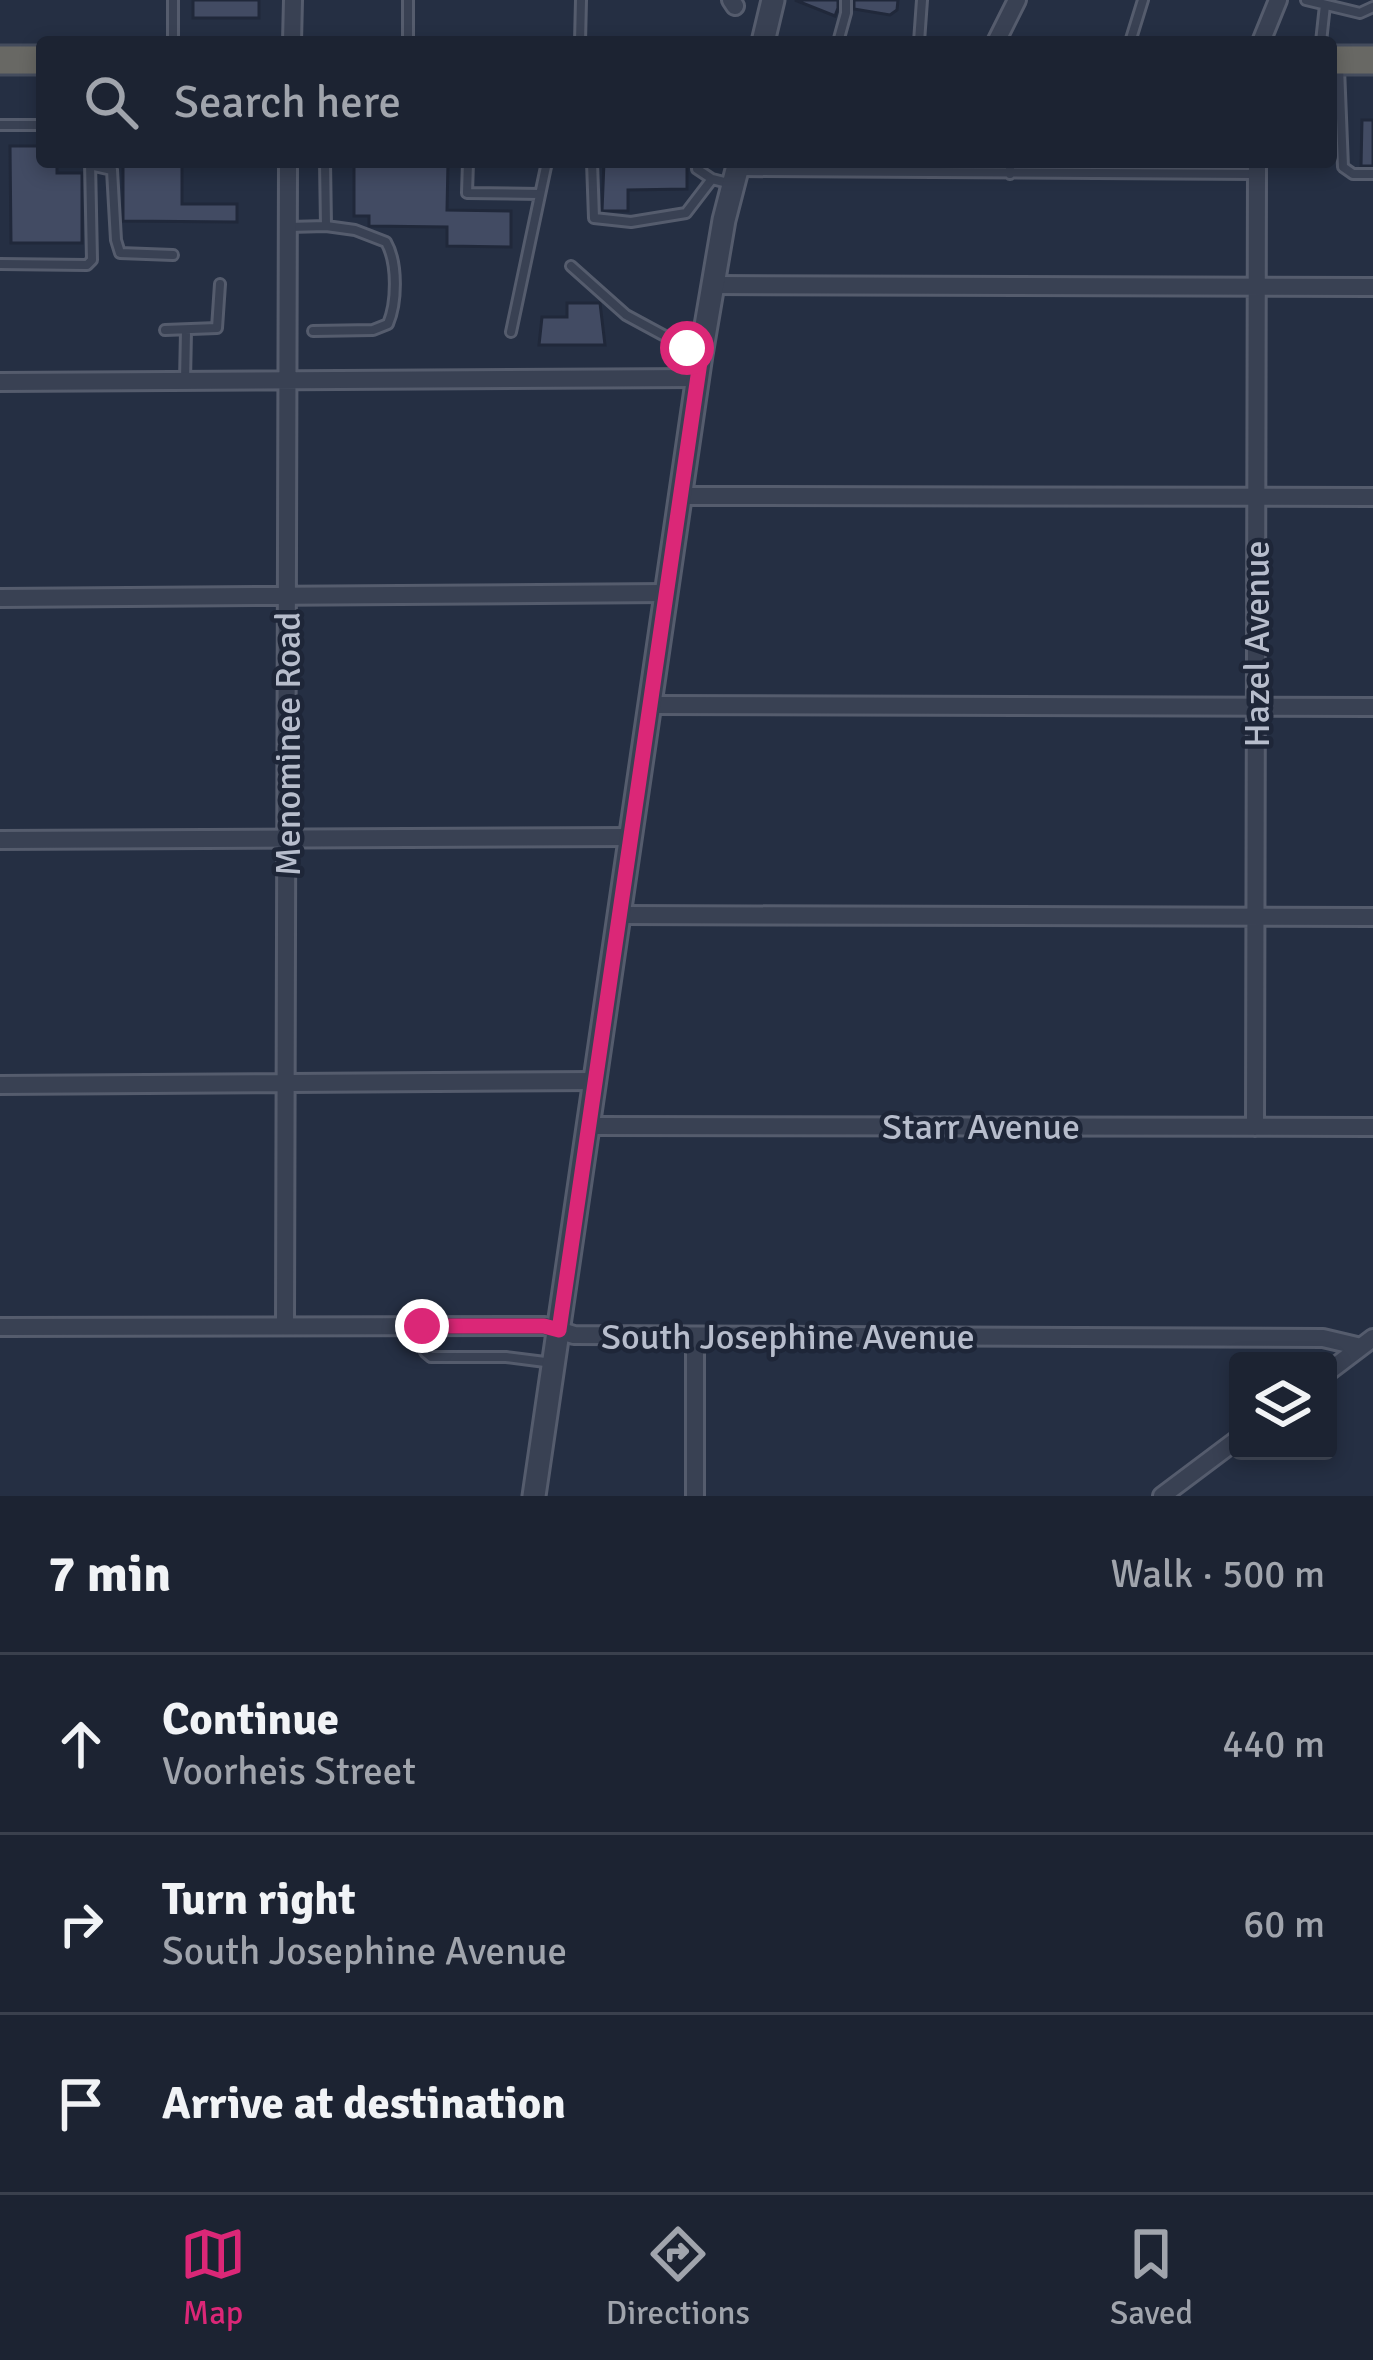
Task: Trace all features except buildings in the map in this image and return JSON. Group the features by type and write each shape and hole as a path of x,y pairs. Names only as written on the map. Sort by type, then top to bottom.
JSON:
{"highway":[{"path":"1337,55 1373,61"},
{"path":"0,60 36,60"}],"street":[{"path":"292,36 293,0"},
{"path":"764,36 773,0"},
{"path":"999,36 1016,0"},
{"path":"1263,36 1277,0"},
{"name":"Menominee Road","path":"285,1326 288,168"},
{"name":"Hazel Avenue","path":"1255,1127 1256,168"},
{"path":"534,1496 731,174"},
{"path":"712,285 1373,287"},
{"path":"0,382 289,382 700,367"},
{"path":"680,496 1373,497"},
{"path":"0,598 666,593"},
{"path":"650,705 1373,707"},
{"path":"0,840 632,837"},
{"path":"621,915 1373,917"},
{"path":"0,1085 596,1081"},
{"name":"Starr Avenue","path":"590,1126 1373,1127"},
{"name":"South Josephine Avenue","path":"0,1327 544,1326 574,1335 1323,1338 1367,1343"},
{"path":"695,1336 695,1496"},
{"path":"1337,1365 1367,1343"},
{"path":"1162,1496 1229,1446"}],"lane":[{"path":"173,0 173,36"},
{"path":"408,0 408,36"},
{"path":"580,36 581,0"},
{"path":"840,36 846,0"},
{"path":"919,36 922,0"},
{"path":"1132,36 1143,0"},
{"path":"1306,0 1360,13 1373,7"},
{"path":"1325,5 1328,36"},
{"path":"1337,120 1342,167 1353,174 1373,174"},
{"path":"0,125 36,125"},
{"path":"0,264 87,265 92,260 90,168"},
{"path":"106,168 112,170 121,253 173,255"},
{"path":"325,168 326,226"},
{"path":"468,168 467,193 540,194"},
{"path":"511,332 546,168"},
{"path":"592,168 594,218 631,221 686,212 731,174"},
{"path":"697,168 731,174 1234,174 1256,168"},
{"path":"1010,168 1010,174"},
{"path":"1234,168 1234,174"},
{"path":"288,227 355,230 386,242 393,263 388,324 373,330 313,331"},
{"path":"571,266 626,315 700,367"},
{"path":"165,330 217,328 220,284"},
{"path":"185,382 186,331"},
{"path":"422,1326 425,1352 431,1357 554,1363"}],"route":[{"path":"422,1326 559,1330 701,355 687,348"}]}
